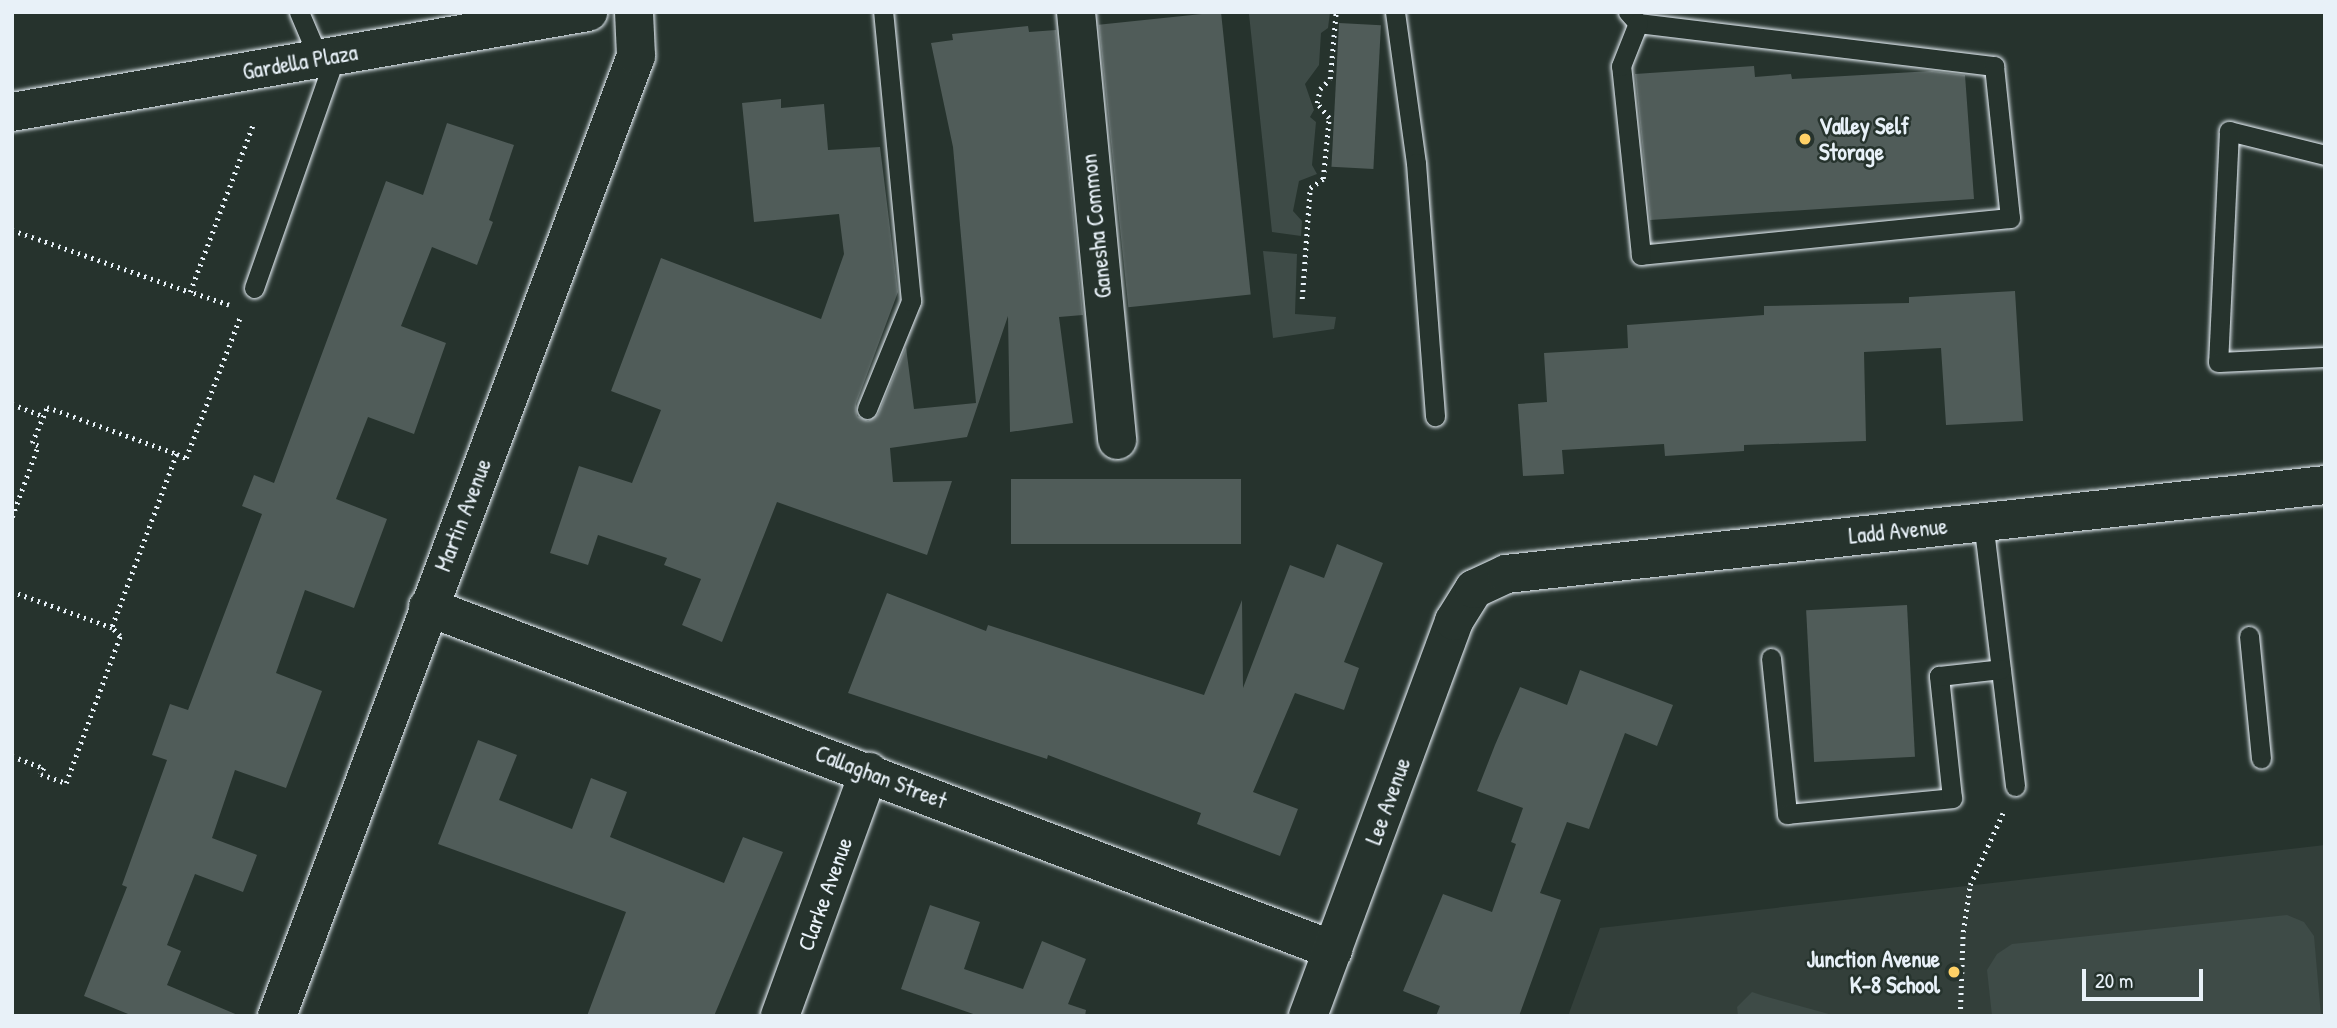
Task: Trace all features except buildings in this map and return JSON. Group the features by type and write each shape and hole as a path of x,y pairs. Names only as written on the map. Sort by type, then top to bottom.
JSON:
{"street":[{"name":"Gardella Plaza","path":"12,112 588,12"},
{"name":"Martin Avenue","path":"277,1016 636,56 634,12"},
{"name":"Ganesha Common","path":"1076,12 1117,440"},
{"name":"Ladd Avenue","path":"1474,589 1506,574 2325,485"},
{"name":"Lee Avenue","path":"1308,1016 1454,621 1474,589"},
{"name":"Callaghan Street","path":"428,607 1333,950"},
{"name":"Clarke Avenue","path":"780,1016 869,772"}],"lane":[{"path":"254,288 327,58 299,12"},
{"path":"867,408 911,301 883,12"},
{"path":"1395,12 1416,163 1435,416"},
{"path":"1633,18 1994,65 2010,218 1641,255 1621,66 1633,18"},
{"path":"2325,155 2229,131 2218,362 2325,357"},
{"path":"1983,522 2015,786"},
{"path":"2249,636 2262,758"},
{"path":"1771,658 1787,814 1952,798 1939,676 2001,669"}],"path":[{"path":"1302,299 1310,188 1323,178 1329,118 1317,103 1320,89 1330,79 1336,12"},
{"path":"190,292 253,124"},
{"path":"12,230 243,310 186,458 47,407 32,443 38,446 12,517"},
{"path":"12,404 43,416"},
{"path":"112,628 177,454"},
{"path":"12,592 112,628 120,636 66,783 41,774 44,768 12,756"},
{"path":"1960,1016 1963,932 1970,885 2015,786"}],"shaded area":[{"path":"1330,12 1328,28 1321,33 1319,65 1305,84 1314,110 1310,117 1316,122 1312,165 1317,174 1299,181 1293,211 1302,221 1301,236 1272,232 1249,14"},
{"path":"1263,251 1297,254 1295,314 1336,317 1334,329 1273,338"},
{"name":"Junction Avenue K-8 School","path":"2325,845 2325,1016 1568,1016 1600,928"},
{"path":"2287,915 2304,922 2314,936 2321,1016 1992,1016 1987,970 1997,954 2012,944"},
{"path":"1752,992 1836,1016 1738,1016 1737,1007"}],"place":[{"name":"Valley Self Storage","path":"1805,139"},
{"name":"Junction Avenue K-8 School","path":"1954,972"}]}
